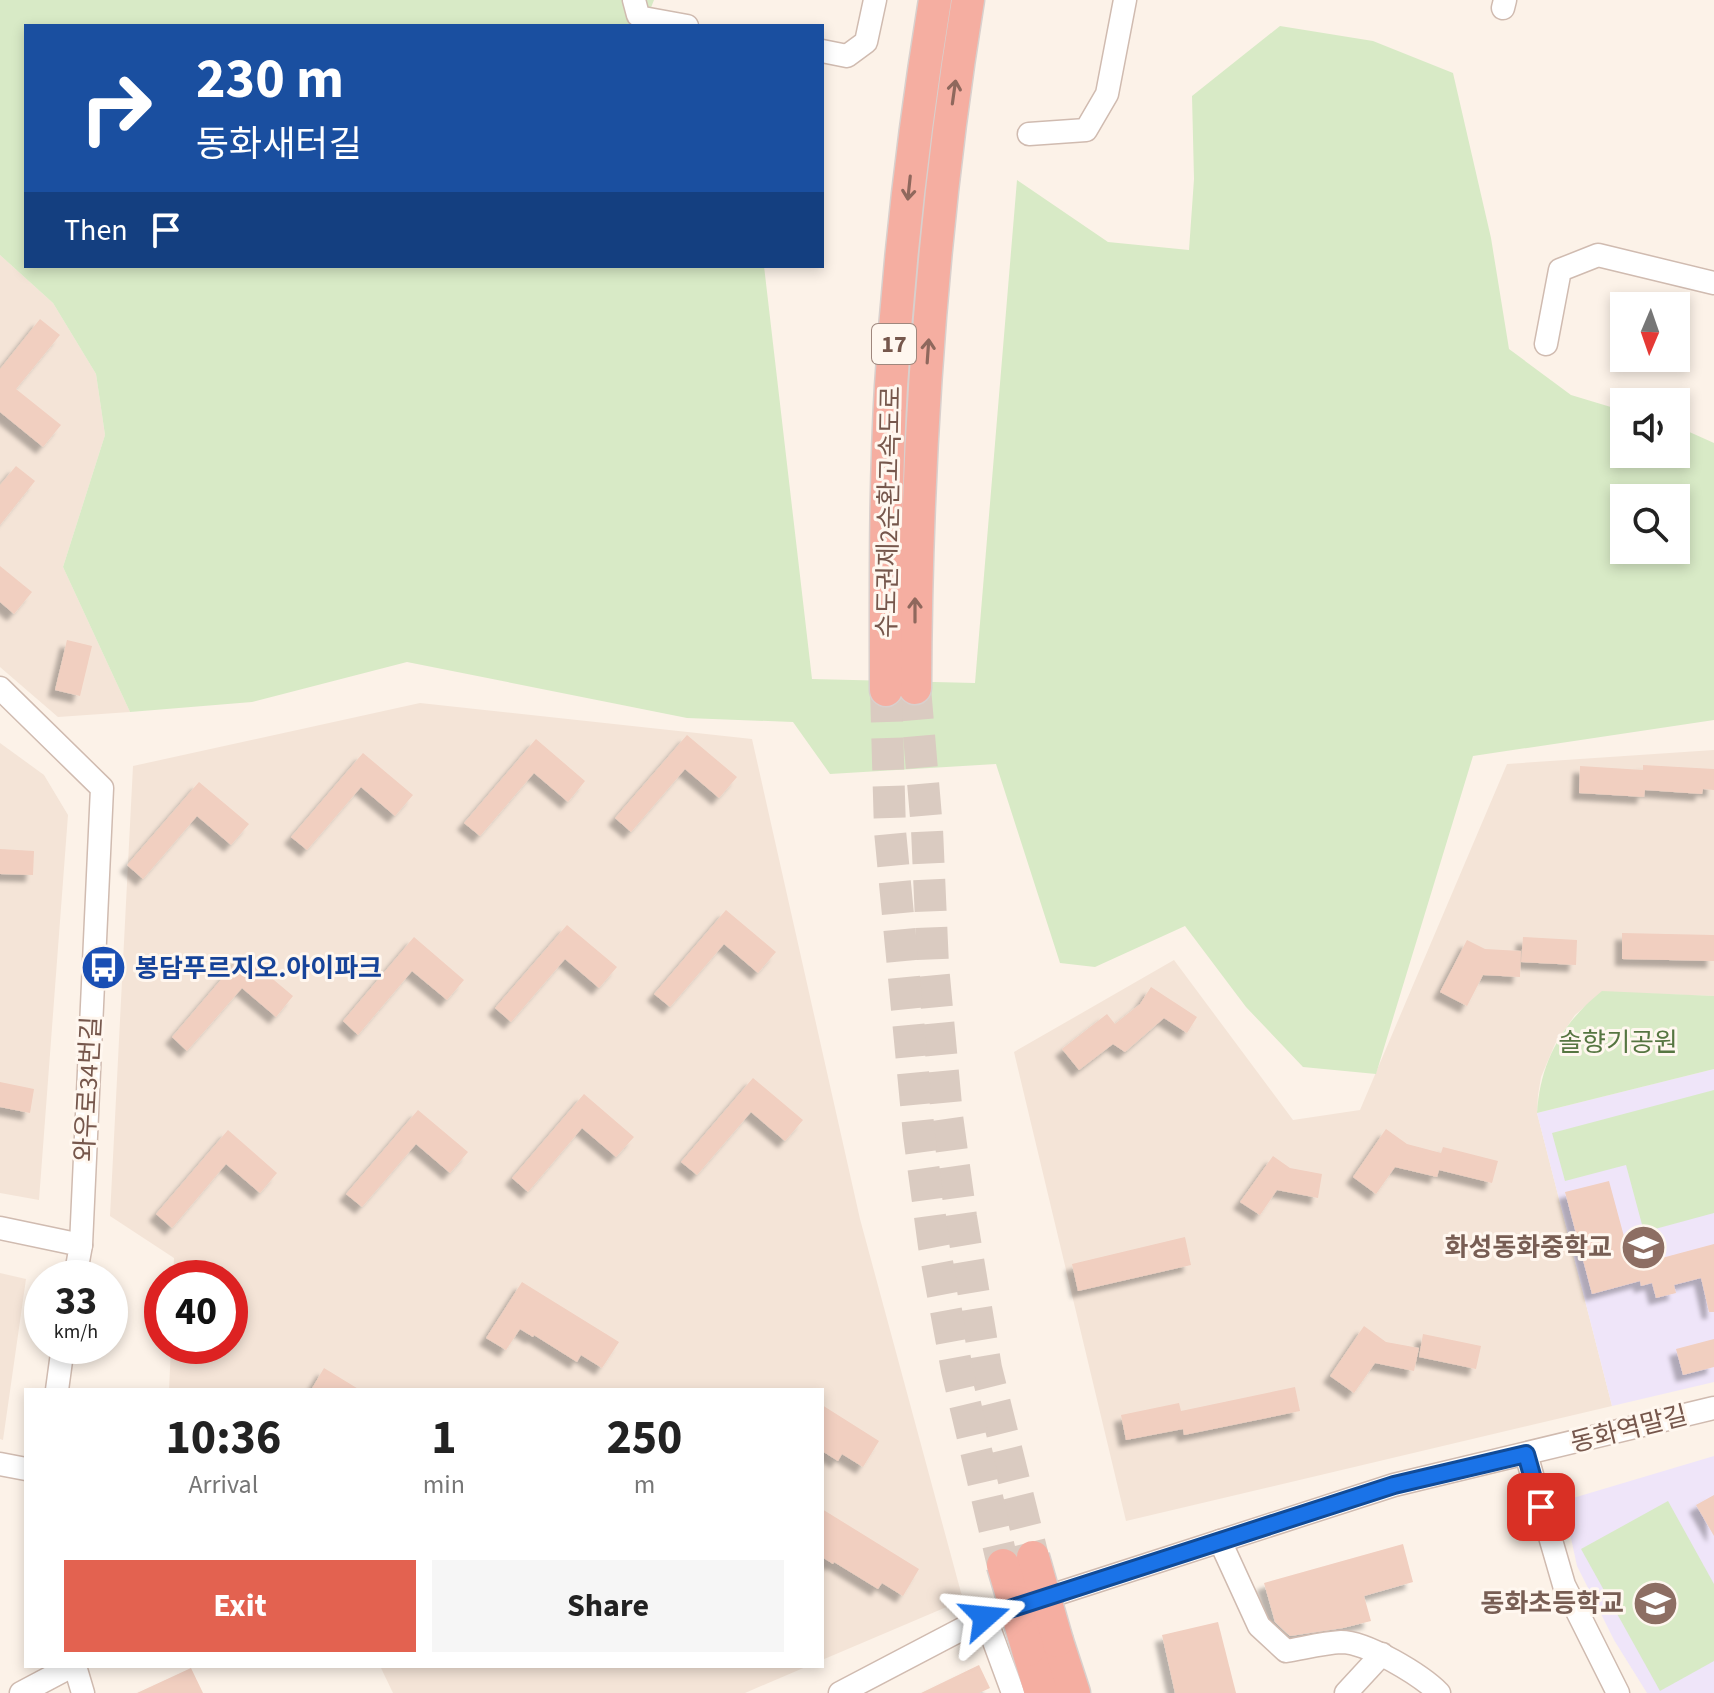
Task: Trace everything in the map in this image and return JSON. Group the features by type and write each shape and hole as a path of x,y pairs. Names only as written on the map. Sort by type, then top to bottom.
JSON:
{"highway":[{"name":"수도권제2순환고속도로","path":"935,0 899,279 891,388 887,497 901,689 944,168 968,0"},
{"path":"1018,1561 1042,1646 1041,1693"},
{"path":"1042,1646 1074,1693"}],"street":[{"path":"634,0 638,15 643,18 676,24"},
{"path":"824,51 847,56 866,42 875,0"},
{"path":"916,131 912,75 921,0"},
{"path":"1029,134 1086,130 1107,94 1125,0"},
{"path":"1546,344 1560,270 1598,255 1714,283"},
{"name":"와우로34번길","path":"0,688 102,788 78,1260"},
{"path":"0,1228 81,1245"},
{"path":"57,1388 61,1364"},
{"name":"동화역말길","path":"840,1693 985,1617 1394,1485 1714,1408"},
{"path":"1526,1454 1564,1585 1618,1693"},
{"path":"0,1464 24,1469"},
{"path":"1220,1541 1259,1626 1286,1651 1344,1642 1382,1654 1429,1683 1439,1693"},
{"path":"985,1617 1013,1693"},
{"path":"1346,1693 1382,1654"},
{"path":"21,1693 70,1668"},
{"path":"75,1668 83,1693"}],"shaded area":[{"path":"0,255 53,303 96,374 105,435 63,567 130,712 58,717 0,667"},
{"path":"420,703 752,739 860,1219 963,1600 824,1659 824,1388 169,1388 170,1364 248,1364 248,1260 174,1260 110,1216 133,766"},
{"path":"0,743 44,775 68,815 39,1200 0,1193"},
{"path":"1714,750 1714,996 1602,992 1575,1015 1555,1044 1541,1077 1538,1095 1537,1113 1612,1406 1126,1521 1014,1052 1174,960 1293,1120 1360,1110 1507,764"},
{"name":"화성동화중학교","path":"1714,1069 1714,1382 1612,1406 1537,1113"},
{"path":"0,1273 24,1279 24,1293 3,1440 0,1439"},
{"name":"동화초등학교","path":"1714,1456 1714,1693 1647,1693 1614,1640 1577,1566 1563,1501"},
{"path":"381,1668 803,1668 745,1693 393,1693"}],"green space":[{"path":"0,0 654,0 648,15 655,24 24,24 24,268 764,268 812,679 975,683 1017,180 1108,242 1189,250 1194,179 1192,96 1280,26 1373,41 1453,73 1491,238 1509,349 1571,395 1610,407 1610,468 1690,468 1690,432 1714,443 1714,720 1473,756 1376,1074 1303,1067 1246,1007 1185,926 1095,967 1060,963 996,764 830,774 793,722 687,718 407,662 252,702 130,712 63,567 105,435 96,374 53,303 0,255"},
{"name":"솔향기공원","path":"1602,991 1714,996 1714,1069 1537,1113 1548,1060 1575,1016"},
{"path":"1714,1090 1714,1213 1644,1232 1626,1165 1565,1181 1552,1133"},
{"path":"1668,1501 1714,1584 1714,1661 1660,1691 1581,1549"}],"building":[{"path":"40,319 60,335 16,389 61,425 43,447 0,412 0,369"},
{"path":"16,466 35,481 0,525 0,485"},
{"path":"0,566 32,592 14,614 0,602"},
{"path":"67,640 92,646 80,696 55,690"},
{"path":"687,735 737,777 719,798 685,769 631,832 615,818"},
{"path":"536,739 585,781 568,802 534,773 480,836 464,823"},
{"path":"363,753 413,795 395,816 361,787 307,850 291,837"},
{"path":"1643,765 1714,769 1714,790 1703,789 1702,794 1645,790 1644,797 1579,793 1580,766 1643,770"},
{"path":"199,782 249,824 231,845 197,816 143,879 127,865"},
{"path":"0,849 34,851 33,875 0,874"},
{"path":"726,910 776,952 758,973 724,944 670,1007 654,994"},
{"path":"567,925 617,967 599,988 565,959 511,1022 495,1008"},
{"path":"1622,933 1714,935 1714,961 1622,959"},
{"path":"414,937 464,980 447,1000 412,971 358,1035 343,1021"},
{"path":"1523,937 1577,940 1576,965 1521,962"},
{"path":"1467,940 1485,949 1521,951 1520,977 1483,975 1467,1006 1440,992"},
{"path":"243,954 293,996 276,1017 242,988 187,1051 172,1037"},
{"path":"1151,987 1197,1017 1187,1033 1164,1018 1125,1052 1113,1044 1079,1070 1062,1049 1107,1014 1115,1024 1140,1004"},
{"path":"753,1078 803,1120 785,1141 751,1112 697,1175 681,1162"},
{"path":"0,1082 34,1089 30,1113 0,1107"},
{"path":"584,1094 634,1137 616,1157 582,1128 528,1192 512,1178"},
{"path":"418,1110 468,1152 450,1173 416,1144 362,1207 346,1194"},
{"path":"1386,1129 1407,1144 1441,1153 1443,1147 1498,1161 1492,1183 1439,1170 1437,1177 1395,1167 1376,1194 1353,1177"},
{"path":"228,1130 277,1173 260,1193 226,1164 172,1228 156,1214"},
{"path":"1273,1156 1290,1168 1322,1174 1318,1198 1277,1190 1260,1215 1240,1202"},
{"path":"1609,1181 1632,1266 1714,1244 1714,1312 1709,1312 1701,1278 1674,1285 1676,1293 1656,1298 1652,1283 1641,1286 1640,1281 1592,1294 1565,1192"},
{"path":"1185,1237 1191,1265 1078,1291 1072,1264"},
{"path":"522,1282 619,1342 602,1368 581,1355 577,1362 520,1329 506,1350 486,1338"},
{"path":"1364,1326 1386,1342 1419,1348 1414,1371 1375,1363 1354,1393 1330,1376"},
{"path":"1423,1334 1481,1346 1476,1369 1419,1357"},
{"path":"1714,1339 1714,1367 1683,1375 1676,1349"},
{"path":"324,1368 357,1388 312,1388"},
{"path":"1295,1387 1300,1411 1184,1435 1183,1429 1126,1440 1121,1415 1179,1403 1181,1411"},
{"path":"824,1406 879,1441 863,1467 842,1454 838,1461 824,1452"},
{"path":"1714,1495 1714,1536 1696,1505"},
{"path":"824,1510 919,1569 903,1596 882,1583 878,1589 824,1558"},
{"path":"1403,1544 1413,1582 1364,1596 1371,1621 1290,1636 1275,1622 1264,1583"},
{"path":"1218,1622 1236,1693 1175,1693 1162,1635"},
{"path":"979,1665 990,1688 979,1693 921,1693"},
{"path":"191,1668 203,1693 137,1693"}],"tunnel":[{"path":"915,688 927,829 933,966 947,1116 986,1368 1033,1557"},
{"path":"886,690 890,831 919,1135 934,1246 957,1370 1003,1565"}],"place":[{"name":"봉담푸르지오.아이파크","path":"104,968"},
{"name":"화성동화중학교","path":"1643,1247"},
{"name":"동화초등학교","path":"1655,1603"}],"route":[{"path":"985,1617 1394,1485 1526,1454 1541,1507"}]}
